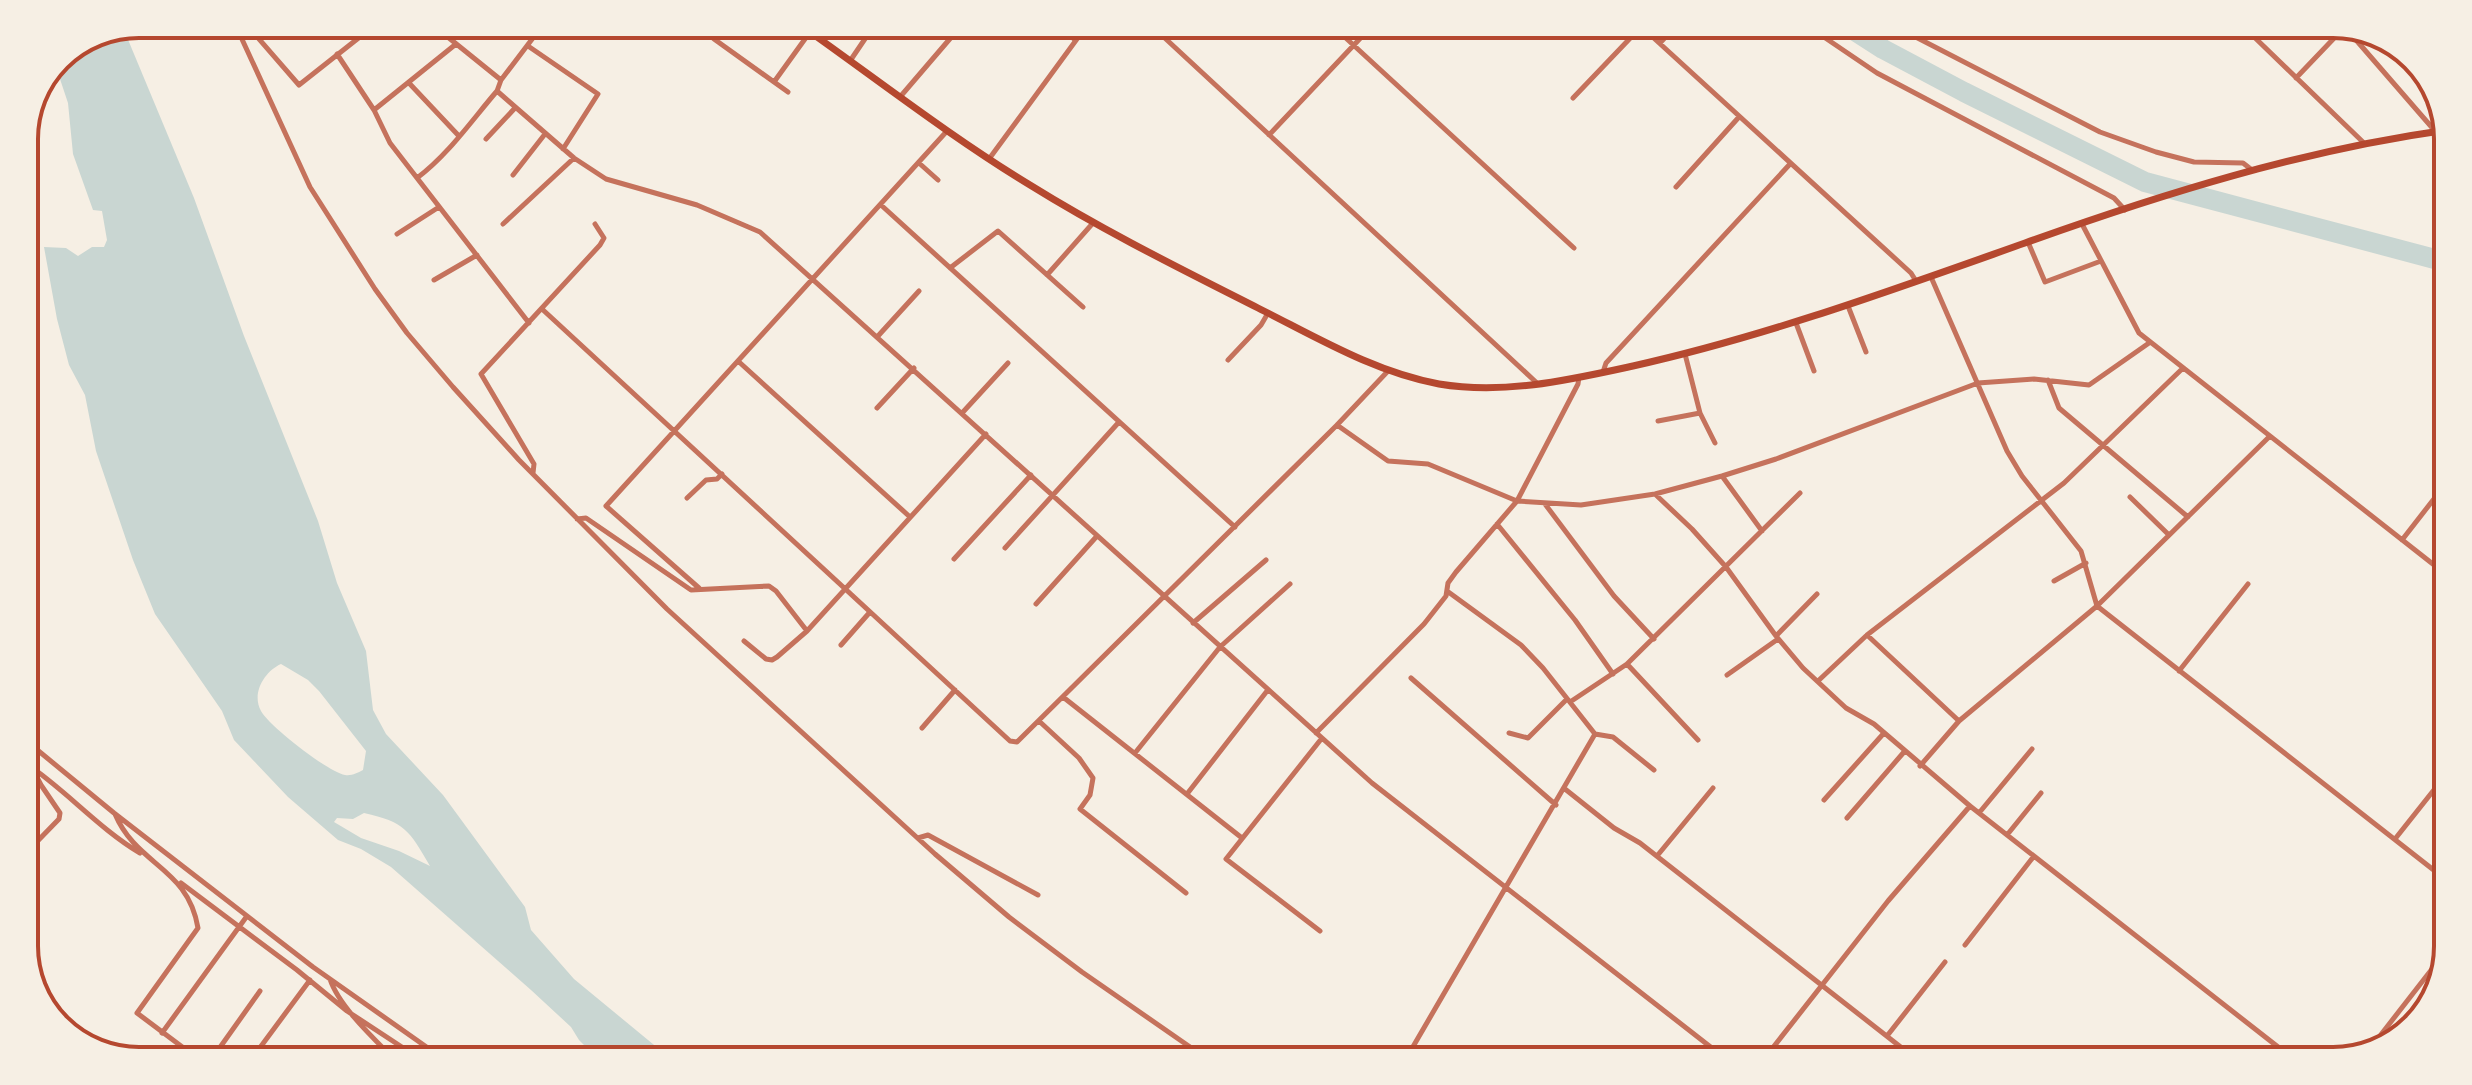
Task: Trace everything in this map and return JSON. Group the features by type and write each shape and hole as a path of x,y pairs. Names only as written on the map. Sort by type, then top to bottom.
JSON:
{"main road":[{"path":"818,38 947,131 1093,223 1388,371 1470,388 1501,389 1538,384 1685,354 1796,323 2028,242 2238,174 2365,144 2434,132"}],"street":[{"path":"241,38 310,187 375,289 453,387 533,474 667,609 918,838 1009,917 1190,1047"},
{"path":"258,38 299,85 358,38"},
{"path":"450,38 501,80"},
{"path":"417,178 437,163 497,91 501,80 534,38"},
{"path":"715,38 788,92"},
{"path":"774,82 801,38"},
{"path":"850,61 866,38"},
{"path":"900,97 951,38"},
{"path":"1165,38 1538,384"},
{"path":"1346,38 1574,248"},
{"path":"1269,135 1361,38"},
{"path":"1573,98 1630,38"},
{"path":"1654,38 1911,273 1917,282"},
{"path":"1660,43 1665,38"},
{"path":"1825,38 1877,73 2114,198 2126,210"},
{"path":"1918,38 2100,132 2168,156 2194,162 2243,163 2252,170"},
{"path":"2255,38 2365,144"},
{"path":"2296,78 2334,38"},
{"path":"989,159 1075,40"},
{"path":"2357,41 2434,131"},
{"path":"374,110 456,44"},
{"path":"528,46 598,94 563,149"},
{"path":"337,54 374,110 390,143 529,323"},
{"path":"409,83 458,135"},
{"path":"497,91 574,158 606,179 697,205 760,232 1372,783 1711,1047"},
{"path":"486,139 515,108"},
{"path":"1676,187 1739,117"},
{"path":"699,588 606,506 947,131"},
{"path":"513,175 545,134"},
{"path":"503,224 574,158"},
{"path":"919,163 938,180"},
{"path":"1603,372 1606,363 1790,164"},
{"path":"881,205 1235,527"},
{"path":"397,234 439,207"},
{"path":"1047,275 1093,223"},
{"path":"533,474 534,464 481,374 600,245 604,238 595,224"},
{"path":"2082,224 2129,317 2149,343 2434,565"},
{"path":"950,268 998,231 1083,307"},
{"path":"2028,242 2045,282 2101,261"},
{"path":"434,280 477,255"},
{"path":"1931,277 2007,451 2081,551 2097,606 2434,870"},
{"path":"878,336 919,291"},
{"path":"1848,306 1866,352"},
{"path":"542,309 1010,741 1017,742 1388,371"},
{"path":"1228,360 1261,325 1268,313"},
{"path":"1796,323 1814,371"},
{"path":"1337,425 1388,461 1428,464 1517,501 1581,505 1655,494 1722,476 1776,459 1978,383 2034,379 2089,385 2149,343"},
{"path":"1685,354 1700,413 1715,443"},
{"path":"738,361 910,517"},
{"path":"962,412 1008,363"},
{"path":"877,408 914,368"},
{"path":"1818,681 1867,635 2042,501 2182,369"},
{"path":"1316,733 1424,624 1446,596 1448,583 1517,501 1579,377"},
{"path":"2048,380 2059,408 2188,517"},
{"path":"1658,421 1700,413"},
{"path":"1005,548 1119,422"},
{"path":"744,641 766,659 772,660 807,631 986,434"},
{"path":"1920,766 1959,721 2097,606 2269,437"},
{"path":"687,498 706,480 717,479 722,474"},
{"path":"954,559 1031,475"},
{"path":"1722,476 1762,531"},
{"path":"1509,733 1528,738 1568,700 1627,664 1800,493"},
{"path":"1655,494 1726,567 1777,637 1846,708 1884,733 1970,806 2278,1047"},
{"path":"2130,497 2170,535"},
{"path":"2402,540 2434,499"},
{"path":"1545,504 1614,596 1654,639"},
{"path":"576,519 586,518 691,590 769,586 807,631"},
{"path":"1497,524 1575,620 1613,674"},
{"path":"1036,604 1097,536"},
{"path":"1193,623 1266,560"},
{"path":"2054,581 2086,563"},
{"path":"1135,753 1220,647 1290,584"},
{"path":"2179,672 2248,584"},
{"path":"1447,591 1521,645 1595,734 1613,737 1654,770"},
{"path":"1727,675 1777,637 1817,594"},
{"path":"841,645 870,612"},
{"path":"1867,635 1959,721"},
{"path":"1627,664 1698,740"},
{"path":"1411,678 1556,805"},
{"path":"922,728 955,690"},
{"path":"1187,794 1267,691"},
{"path":"1063,697 1242,838"},
{"path":"1039,721 1079,758 1093,778 1090,795 1080,809 1186,893"},
{"path":"1824,800 1884,733"},
{"path":"1413,1047 1595,734"},
{"path":"1320,931 1226,859 1322,738"},
{"path":"1979,813 2032,749"},
{"path":"38,751 247,916 426,1047"},
{"path":"1847,818 1904,752"},
{"path":"38,772 122,841 356,1017 402,1047"},
{"path":"38,778 60,813 59,819 38,841"},
{"path":"1657,856 1713,788"},
{"path":"1565,789 1614,828 1657,856 1901,1047"},
{"path":"2395,839 2434,790"},
{"path":"2007,835 2041,793"},
{"path":"1773,1047 1970,806"},
{"path":"114,813 120,826 146,857"},
{"path":"918,838 928,835 1038,895"},
{"path":"1965,945 2034,856"},
{"path":"178,881 195,907 198,928 137,1013 182,1047"},
{"path":"162,1033 247,916"},
{"path":"1887,1036 1945,962"},
{"path":"2380,1036 2430,971"},
{"path":"330,979 334,990 383,1047"},
{"path":"260,1047 310,980"},
{"path":"220,1047 260,991"}],"shaded area":[{"path":"128,39 194,198 244,336 318,521 337,583 366,651 373,710 386,734 443,795 525,907 531,930 574,979 657,1047 586,1047 571,1027 531,990 391,867 361,849 338,840 288,797 234,740 222,711 155,614 96,451 85,395 69,365 44,247 66,248 78,256 92,247 104,247 107,240 102,211 93,210 73,154 68,103 59,77 72,63 106,43","holes":["281,664 308,680 366,751 363,770 345,775 326,766 275,727 261,711 258,704 261,683 275,667","364,813 389,820 411,836 430,866 361,838 334,822 337,818 353,819"]}],"waterway":[{"path":"1866,38 1964,92 2145,182 2434,259"}]}
